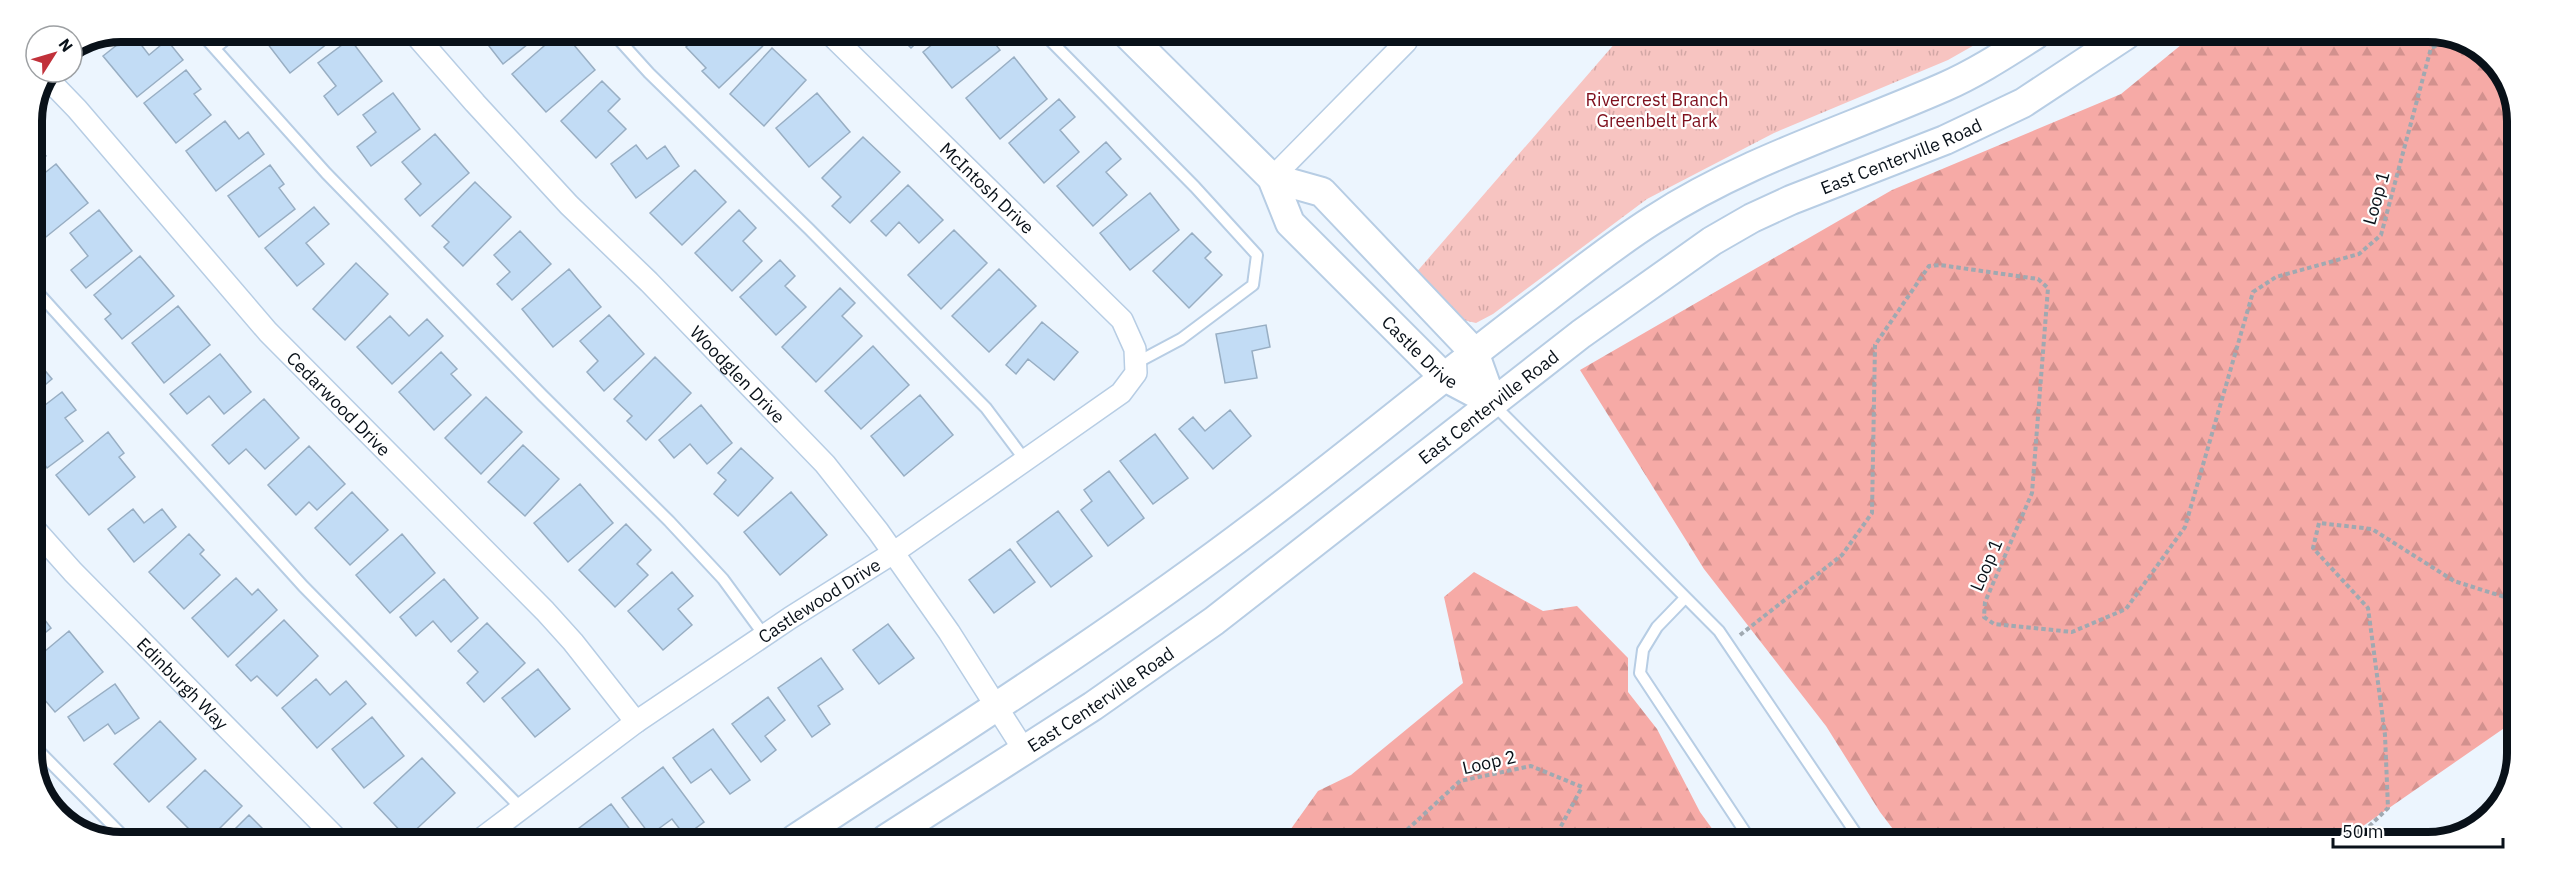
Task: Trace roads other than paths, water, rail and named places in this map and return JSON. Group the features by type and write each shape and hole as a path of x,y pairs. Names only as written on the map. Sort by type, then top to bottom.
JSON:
{"main road":[{"name":"Castle Drive","path":"1136,42 1272,178 1290,223 1443,376 1492,402"},
{"path":"806,832 998,707 1196,570 1605,251 1704,189 1765,159 1947,85 2024,42"},
{"name":"East Centerville Road","path":"897,832 1093,706 1214,621 1296,559 1492,402 1652,281 1712,241 1752,218 1791,200 1945,140 2023,103 2117,42"},
{"name":"Castle Drive","path":"1272,178 1322,192 1474,352 1492,402"}],"street":[{"name":"Woodglen Drive","path":"422,42 569,205 649,282 825,464 858,504 949,632 1024,750"},
{"name":"McIntosh Drive","path":"837,42 1122,320 1135,356"},
{"path":"1272,178 1406,42"},
{"name":"Cedarwood Drive","path":"53,84 77,109 268,332 538,604 573,642 636,722"},
{"name":"Castlewood Drive","path":"490,832 636,722 764,635 893,553 1121,393 1136,373 1135,356"},
{"name":"Edinburgh Way","path":"42,537 73,572 330,832"}],"lane":[{"path":"209,42 326,174 723,579 764,635"},
{"path":"215,48 222,42"},
{"path":"620,42 986,408 1025,460"},
{"path":"1052,42 1195,187 1257,255 1253,285 1181,339 1135,356"},
{"path":"42,297 303,586 521,808"},
{"path":"1492,402 1719,632 1855,832"},
{"path":"1685,598 1657,627 1643,650 1640,673 1745,832"},
{"path":"42,754 118,832"}],"park label":[{"name":"Rivercrest Branch Greenbelt Park","path":"1657,109"}]}
